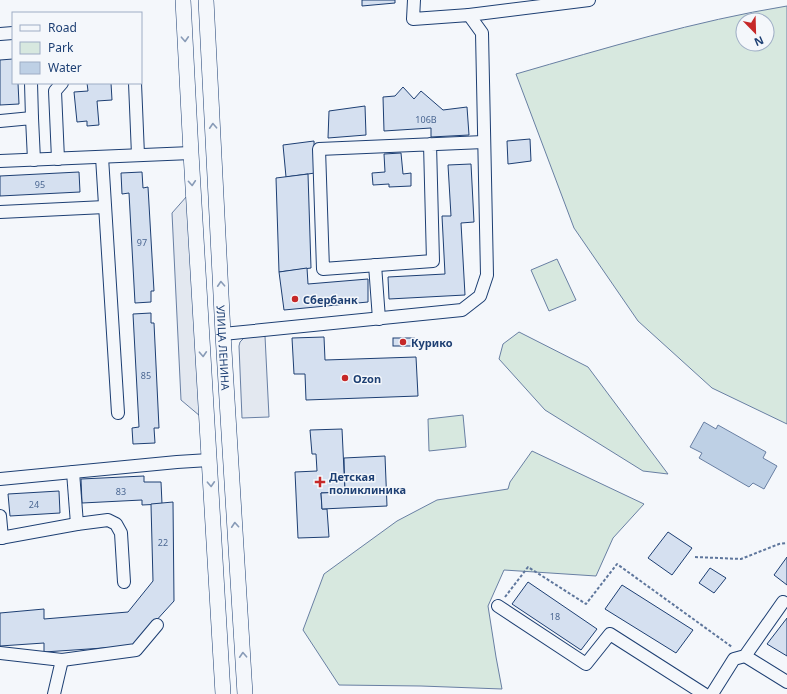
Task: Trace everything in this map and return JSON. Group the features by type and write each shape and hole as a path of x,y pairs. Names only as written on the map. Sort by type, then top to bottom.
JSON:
{"main road":[{"name":"УЛИЦА ЛЕНИНА","path":"183,0 222,694"},
{"name":"УЛИЦА ЛЕНИНА","path":"206,0 223,334 246,694"},
{"path":"191,153 214,151"},
{"path":"202,335 223,334"}],"street":[{"path":"414,0 413,19 469,15 589,0"},
{"path":"223,334 462,310 480,296 487,275 482,33 469,15"},
{"path":"0,34 12,33"},
{"path":"31,84 34,160"},
{"path":"58,159 56,91 61,84"},
{"path":"135,84 138,155"},
{"path":"0,121 32,118"},
{"path":"430,144 433,261 323,269 318,149 430,144 484,142"},
{"path":"0,161 191,153"},
{"path":"102,157 118,413"},
{"path":"0,212 105,207"},
{"path":"375,266 379,318"},
{"path":"0,479 170,462 209,460"},
{"path":"73,472 76,524"},
{"path":"0,516 1,538 76,524 108,520 116,524 121,533 124,582"},
{"path":"712,694 734,659 745,656 783,602"},
{"path":"498,606 586,664 610,634 704,694"},
{"path":"0,653 62,660 136,650 157,625"},
{"path":"745,656 787,682"},
{"path":"54,694 62,660"}],"path":[{"path":"695,557 741,559 778,544 787,543"},
{"path":"498,606 528,567 586,604 617,564 745,656"}],"green space":[{"path":"787,6 787,424 712,388 638,321 574,228 516,74 735,16 735,52 775,52 775,12 753,12"},
{"path":"557,259 576,300 549,311 531,270"},
{"path":"519,332 588,367 668,474 643,471 545,410 499,359 503,344"},
{"path":"463,415 466,447 429,451 428,419"},
{"path":"532,451 644,504 613,538 596,576 504,570 488,606 502,689 339,685 303,630 324,574 397,521 437,500 508,489 510,482"}],"shaded area":[{"path":"187,196 200,416 181,400 172,213"},
{"path":"265,336 269,417 242,418 240,342 245,337"}],"water":[{"path":"704,422 716,429 718,425 766,452 763,458 777,466 764,489 753,483 749,487 699,458 702,453 690,447"}],"building":[{"path":"362,0 395,0 395,3 362,6"},
{"path":"12,59 12,84 18,84 19,104 0,105 0,60"},
{"path":"87,84 111,84 112,100 97,101 99,125 87,126 87,121 77,122 74,92 88,91"},
{"path":"403,87 414,99 421,91 443,110 467,107 469,135 431,137 431,128 384,131 383,97 395,96"},
{"path":"365,106 366,135 328,138 329,111"},
{"path":"530,139 531,161 508,164 507,141"},
{"path":"314,141 315,173 286,177 283,145"},
{"path":"401,153 403,174 411,173 411,186 389,187 389,184 373,185 372,173 385,172 384,154"},
{"path":"471,164 474,222 461,223 465,295 389,299 388,277 445,274 442,216 451,216 448,165"},
{"path":"79,172 80,192 0,196 0,176"},
{"path":"142,172 143,188 148,187 154,291 151,291 151,302 135,303 129,193 122,194 121,173"},
{"path":"308,174 311,268 279,272 276,178"},
{"path":"307,268 308,284 368,279 368,302 284,310 279,272"},
{"path":"151,313 151,323 154,323 159,428 154,428 155,443 133,444 132,428 139,427 133,314"},
{"path":"324,337 325,360 416,357 418,396 306,400 305,374 294,374 292,338"},
{"name":"Курико","path":"393,338 414,338 414,346 393,346"},
{"name":"Детская поликлиника","path":"342,429 345,492 321,493 322,509 327,509 329,537 298,538 295,472 317,471 316,454 312,454 310,430"},
{"path":"385,456 387,506 322,509 321,493 345,492 344,458"},
{"path":"144,476 144,482 161,482 162,504 142,505 142,500 82,503 81,479"},
{"path":"59,491 60,513 10,516 8,494"},
{"path":"173,502 174,601 133,646 44,652 44,643 0,646 0,613 44,609 44,619 128,612 153,581 151,504"},
{"path":"668,532 692,548 672,575 648,558"},
{"path":"787,557 787,585 774,575"},
{"path":"710,568 726,578 714,593 699,583"},
{"path":"528,582 597,629 581,650 512,604"},
{"path":"622,585 693,630 676,653 605,609"},
{"path":"787,618 787,656 767,644"}],"place":[{"name":"Сбербанк","path":"295,299"},
{"name":"Курико","path":"403,342"},
{"name":"Ozon","path":"345,378"},
{"name":"Детская поликлиника","path":"320,482"}]}
